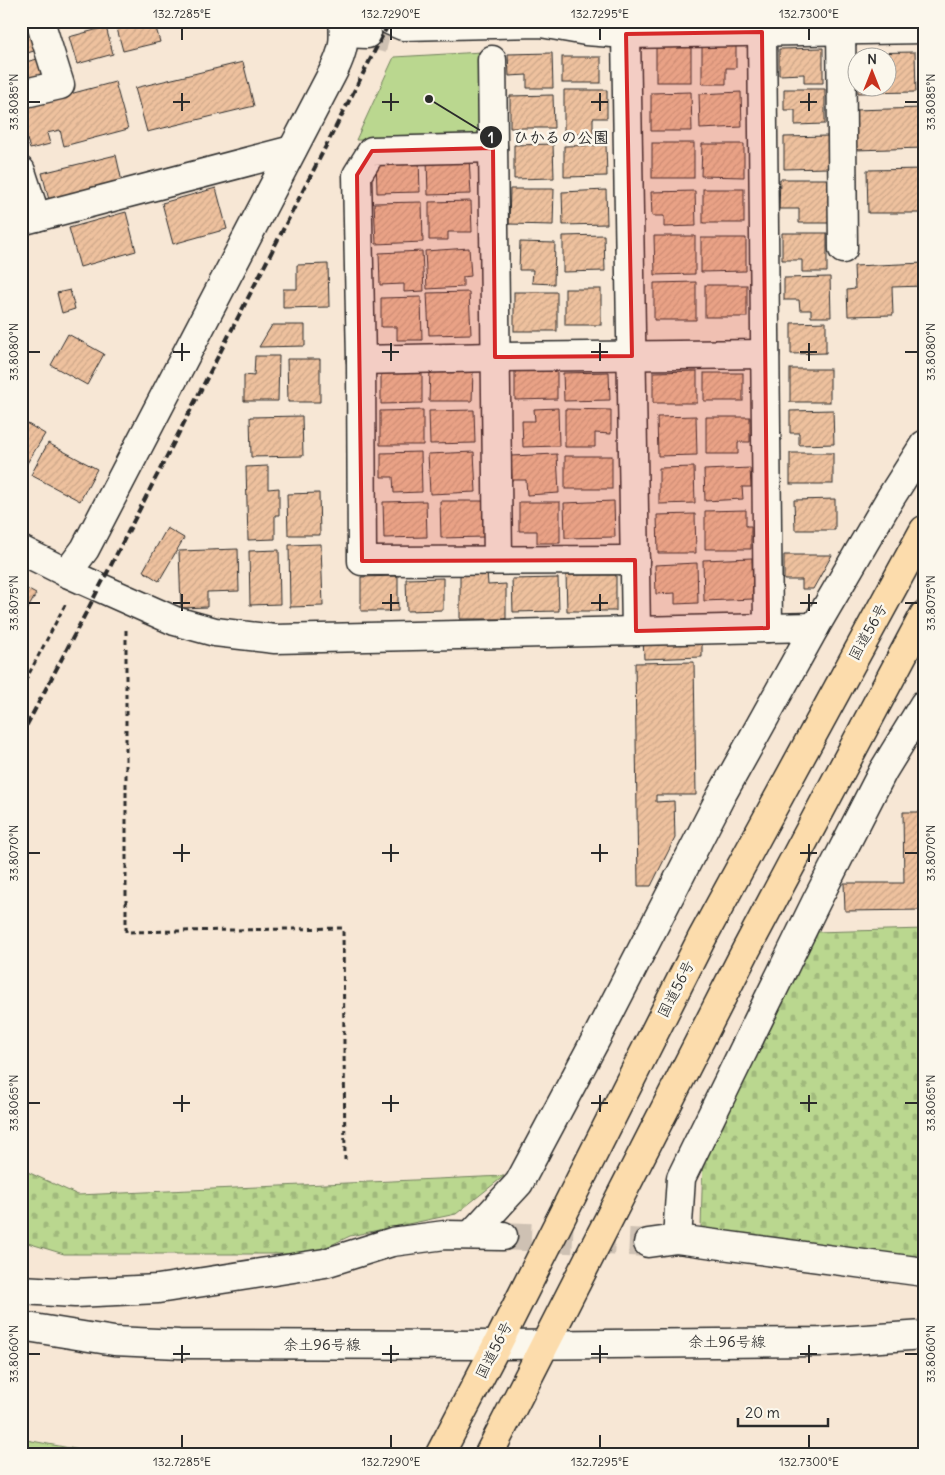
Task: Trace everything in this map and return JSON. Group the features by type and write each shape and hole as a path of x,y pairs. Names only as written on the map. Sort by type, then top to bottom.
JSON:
{"highway":[{"name":"国道56号","path":"440,1454 701,940 924,530"},
{"path":"489,1454 746,950 924,615"}],"street":[{"path":"21,94 60,85 40,21"},
{"path":"73,576 85,548 343,52 367,30 403,26 541,23 626,34 734,27 762,32 841,26 924,29"},
{"path":"841,26 843,248"},
{"path":"762,32 768,628"},
{"path":"626,34 636,631"},
{"path":"492,60 498,560"},
{"path":"493,148 372,151 357,175 361,360 362,561 635,560"},
{"path":"21,171 28,219 292,150"},
{"path":"361,360 765,354"},
{"path":"472,1234 519,1182 596,1039 720,796 815,627 891,497 924,445"},
{"path":"21,550 73,576 175,621 215,632 275,639 815,627"},
{"path":"678,1239 681,1178 883,771 924,704"},
{"path":"21,1290 76,1293 158,1289 325,1263 392,1242 446,1235 503,1236"},
{"path":"648,1243 678,1239 924,1272"},
{"name":"余土96号線","path":"21,1326 114,1341 179,1344 497,1345 822,1342 924,1335"}],"path":[{"path":"21,689 73,576"},
{"path":"126,599 126,932 343,928 345,1160"}],"highlighted area":[{"path":"762,32 768,628 636,631 635,560 362,561 357,175 372,151 493,148 495,357 632,356 626,34"}],"green space":[{"path":"482,52 483,142 356,140 394,57"},
{"path":"924,929 924,1259 701,1229 703,1153 815,932"},
{"path":"21,1169 78,1195 504,1176 456,1214 350,1236 312,1254 64,1254 21,1241"},
{"path":"21,1439 102,1454 21,1454"}],"building":[{"path":"21,21 27,21 37,50 21,55"},
{"path":"56,21 74,21 57,25"},
{"path":"115,21 154,21 160,42 123,51"},
{"path":"106,27 113,54 77,64 69,37"},
{"path":"702,42 736,43 736,68 726,68 726,84 702,84"},
{"path":"656,46 691,46 691,82 656,82"},
{"path":"823,48 823,83 804,83 804,74 779,75 779,49"},
{"path":"898,52 915,52 916,92 898,92"},
{"path":"552,53 553,88 527,88 527,75 509,76 508,54"},
{"path":"562,57 601,57 601,83 562,83"},
{"path":"42,58 47,78 21,85 21,63"},
{"path":"243,62 254,106 147,132 135,88"},
{"path":"115,82 128,129 64,146 60,130 47,133 50,144 30,149 21,119 21,107"},
{"path":"784,89 825,89 825,124 795,125 795,110 784,110"},
{"path":"564,90 607,90 607,118 593,118 593,134 564,134"},
{"path":"691,92 692,131 651,131 651,93"},
{"path":"741,92 742,127 700,129 699,94"},
{"path":"553,95 554,128 510,128 510,96"},
{"path":"924,108 924,148 855,150 854,110"},
{"path":"828,136 828,168 784,169 784,137"},
{"path":"652,143 694,143 694,178 652,178"},
{"path":"553,144 554,178 514,179 514,145"},
{"path":"702,144 744,144 744,177 701,176"},
{"path":"606,145 607,176 564,177 564,146"},
{"path":"116,155 122,182 49,200 42,173"},
{"path":"419,157 420,192 377,193 376,158"},
{"path":"469,157 471,194 428,195 427,159"},
{"path":"924,169 924,213 868,213 867,170"},
{"path":"780,179 829,179 829,223 799,223 799,209 779,209"},
{"path":"216,188 227,229 173,244 162,203"},
{"path":"510,189 554,189 553,225 509,224"},
{"path":"703,189 744,189 744,223 703,223"},
{"path":"606,190 607,224 563,225 562,192"},
{"path":"695,191 696,226 664,227 664,216 652,216 651,192"},
{"path":"471,201 472,232 448,232 448,240 429,240 429,202"},
{"path":"422,202 423,242 376,244 374,203"},
{"path":"126,212 136,251 80,267 69,228"},
{"path":"782,233 827,233 827,272 802,272 802,260 782,260"},
{"path":"604,235 605,271 563,272 563,236"},
{"path":"654,236 695,236 695,274 655,275"},
{"path":"701,238 746,238 746,271 701,272"},
{"path":"520,242 555,243 554,284 532,283 533,270 519,270"},
{"path":"469,248 471,276 463,277 463,287 427,289 425,251"},
{"path":"422,251 424,291 404,292 404,284 380,285 379,253"},
{"path":"924,263 924,286 892,287 893,315 848,316 847,290 855,289 854,266"},
{"path":"328,264 329,307 283,308 283,289 297,289 297,265"},
{"path":"830,277 831,317 811,317 811,310 800,310 799,300 784,300 784,278"},
{"path":"696,282 696,320 654,320 654,283"},
{"path":"705,285 747,285 747,317 705,317"},
{"path":"565,289 601,289 601,325 565,325"},
{"path":"70,290 75,309 62,313 57,293"},
{"path":"469,292 471,334 429,335 427,293"},
{"path":"514,292 557,292 557,331 514,331"},
{"path":"421,297 422,340 397,340 397,327 381,327 381,298"},
{"path":"826,322 826,353 791,354 791,323"},
{"path":"272,325 305,325 305,346 259,347"},
{"path":"68,334 104,354 87,385 51,365"},
{"path":"255,356 279,356 278,401 244,401 244,375 254,376"},
{"path":"287,359 320,359 320,402 288,402"},
{"path":"422,367 422,403 381,404 381,368"},
{"path":"790,369 830,369 830,402 790,402"},
{"path":"430,370 473,371 472,401 429,401"},
{"path":"515,371 557,371 557,399 515,400"},
{"path":"697,371 697,403 653,403 653,372"},
{"path":"609,372 610,400 564,401 563,373"},
{"path":"704,373 743,373 743,401 704,401"},
{"path":"558,408 559,446 523,447 522,421 535,421 534,409"},
{"path":"565,409 611,410 611,434 595,433 595,447 565,447"},
{"path":"423,410 423,445 380,445 380,411"},
{"path":"474,410 475,443 430,444 429,411"},
{"path":"833,410 834,444 799,445 799,433 790,433 790,411"},
{"path":"302,416 303,456 251,457 250,417"},
{"path":"696,416 697,455 658,456 657,417"},
{"path":"706,417 750,417 750,442 738,442 738,454 706,454"},
{"path":"21,420 45,434 21,473"},
{"path":"48,443 97,469 80,501 31,475"},
{"path":"421,452 422,492 394,493 393,477 381,477 381,453"},
{"path":"474,452 476,492 430,494 428,454"},
{"path":"790,453 833,453 833,484 790,484"},
{"path":"557,454 559,493 527,495 526,480 512,480 511,456"},
{"path":"565,456 612,456 612,489 565,489"},
{"path":"268,466 268,489 279,488 279,515 275,515 275,539 248,540 246,467"},
{"path":"694,467 695,503 659,504 659,468"},
{"path":"750,468 751,487 742,487 743,499 705,501 704,470"},
{"path":"319,493 320,535 288,535 287,494"},
{"path":"835,499 835,530 795,530 794,500"},
{"path":"426,501 427,537 384,538 383,502"},
{"path":"440,501 483,501 484,537 441,538"},
{"path":"614,501 615,537 565,538 564,503"},
{"path":"519,502 560,502 560,543 537,543 537,531 519,531"},
{"path":"746,510 746,526 751,526 751,549 705,549 705,511"},
{"path":"695,514 696,553 658,553 657,515"},
{"path":"167,528 184,538 159,581 143,571"},
{"path":"321,544 323,606 290,607 289,545"},
{"path":"238,549 239,591 207,592 207,607 181,608 179,551"},
{"path":"279,550 280,604 250,605 249,551"},
{"path":"784,555 832,555 813,589 802,589 802,580 784,580"},
{"path":"752,558 753,599 704,601 703,560"},
{"path":"697,563 698,603 675,604 675,593 656,594 655,565"},
{"path":"460,571 487,571 488,585 506,584 506,619 460,619"},
{"path":"566,575 616,575 616,611 567,611"},
{"path":"398,576 398,611 361,611 361,577"},
{"path":"443,578 443,610 407,611 406,579"},
{"path":"558,578 559,611 513,612 512,579"},
{"path":"21,586 36,594 21,621"},
{"path":"702,637 702,657 644,659 643,638"},
{"path":"694,662 696,795 656,795 656,802 674,801 675,838 651,886 638,886 635,663"},
{"path":"903,812 924,812 924,910 845,911 844,883 904,883"}],"tunnel":[{"path":"367,34 389,39"},
{"path":"503,1236 648,1243"}],"railway":[{"path":"21,736 108,571 390,21"}],"place":[{"name":"ひかるの公園","path":"429,99"}]}
